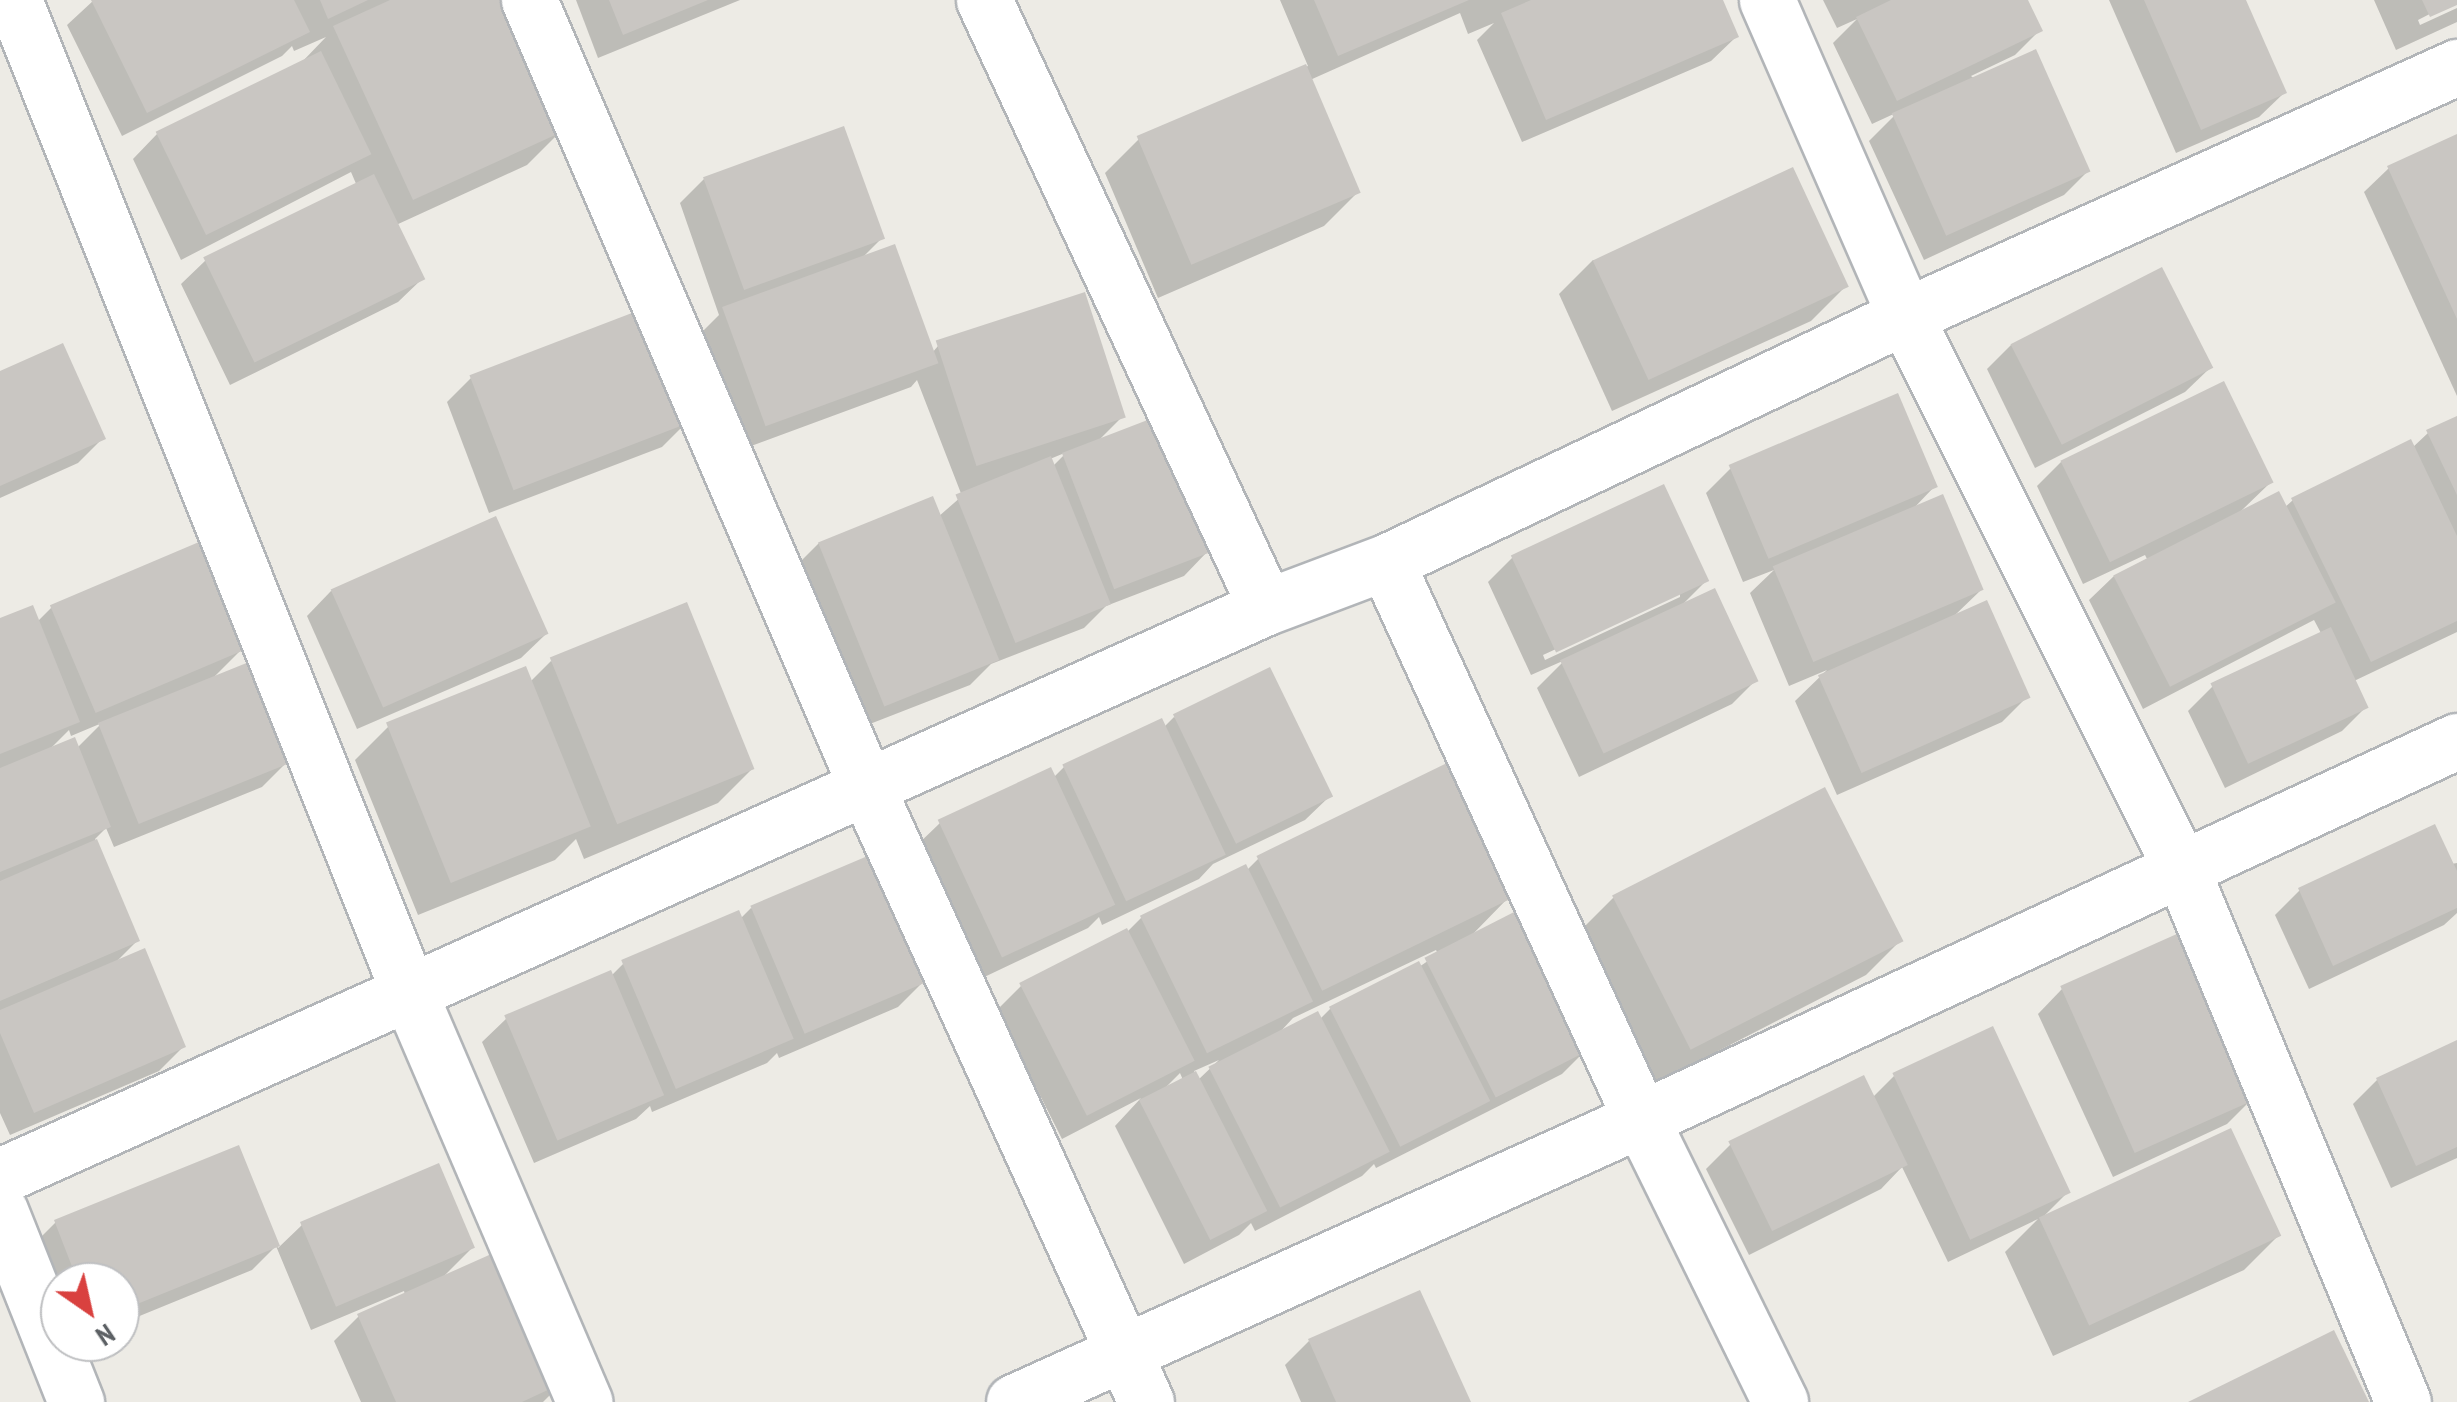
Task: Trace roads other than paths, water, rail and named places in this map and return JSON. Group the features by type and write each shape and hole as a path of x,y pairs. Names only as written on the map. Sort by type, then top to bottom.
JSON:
{"street":[{"path":"14,0 408,990 584,1402"},
{"path":"529,0 867,788 1146,1402"},
{"path":"1768,0 1905,316 2181,868 2403,1402"},
{"path":"991,2 1266,607"},
{"path":"0,1176 1266,607 1386,562 1905,316 2457,68"},
{"path":"1386,562 1642,1120 1780,1402"},
{"path":"1014,1402 1642,1120 2457,741"},
{"path":"0,1211 76,1402"}]}
